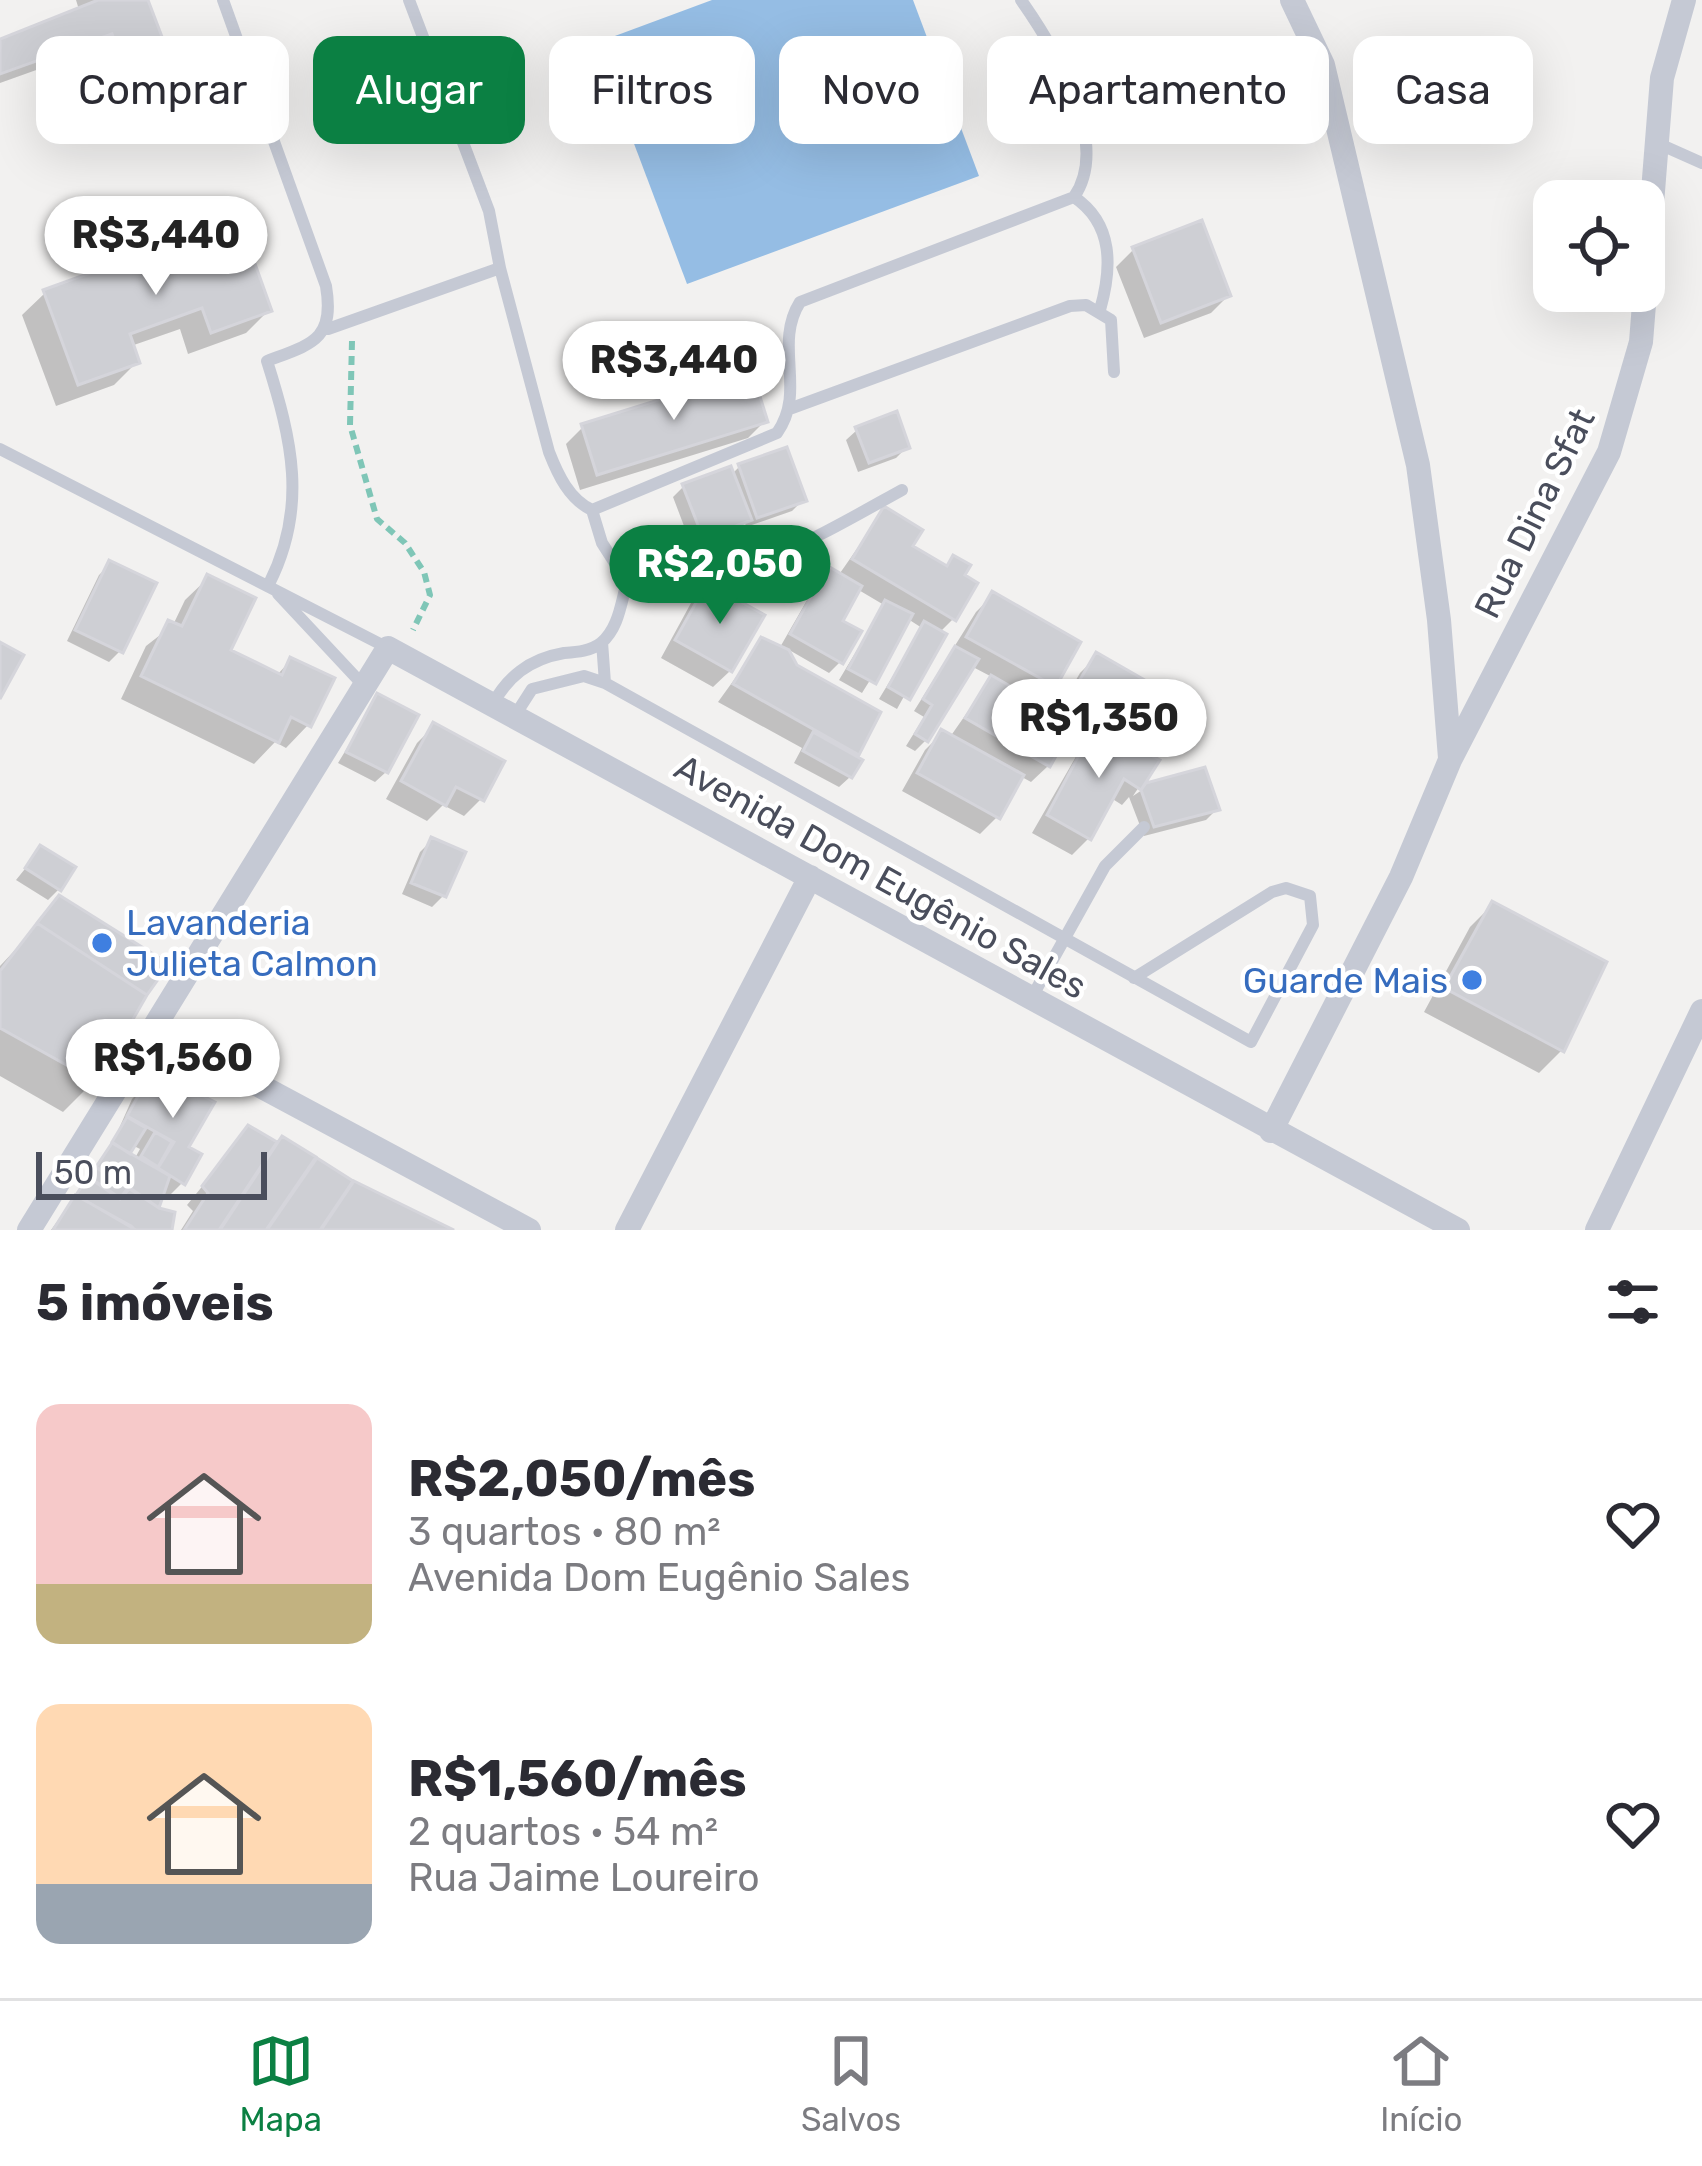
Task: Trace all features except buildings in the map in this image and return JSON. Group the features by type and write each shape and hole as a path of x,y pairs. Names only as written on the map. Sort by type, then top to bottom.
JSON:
{"street":[{"path":"1292,0 1322,64 1418,465 1439,620 1450,760"},
{"name":"Rua Dina Sfat","path":"1270,1132 1401,877 1450,760 1586,500 1627,402 1648,288 1662,78 1684,0"},
{"path":"28,1230 156,1030 363,685 395,651"},
{"name":"Avenida Dom Eugênio Sales","path":"395,651 1270,1132 1459,1230"},
{"path":"626,1230 810,877"},
{"path":"1597,1230 1702,1011"},
{"path":"156,1030 529,1230"}],"lane":[{"path":"223,0 326,286 328,328"},
{"path":"409,0 489,211 554,464 580,504 592,510 609,558 627,582"},
{"path":"592,510 777,433 792,408 788,330 800,302 1075,197 1086,167 1082,126 1062,71 1021,0"},
{"path":"1656,142 1702,163"},
{"path":"1075,197 1096,217 1108,248 1100,310"},
{"path":"269,584 289,536 296,487 267,361 328,328 500,268"},
{"path":"792,408 1070,306 1100,310 1111,320 1114,372"},
{"name":"Avenida Dom Eugênio Sales","path":"0,449 395,651"},
{"path":"627,582 683,583 748,567 902,490"},
{"path":"502,712 507,677 550,656 602,642 615,625 627,582"},
{"name":"Avenida Dom Eugênio Sales","path":"269,584 363,685"},
{"path":"602,642 605,683"},
{"path":"502,712 532,689 584,676 605,683 1134,978 1251,1042 1313,925 1316,910 1300,890 1272,892 1134,978"},
{"path":"1031,998 1105,866 1144,827"}],"path":[{"path":"359,317 362,331 350,343 350,425 377,519 405,543 424,572 430,596 395,651"}],"water":[{"path":"712,0 913,0 926,36 779,36 779,144 963,144 963,133 979,176 687,284 634,144 755,144 755,36 615,36"}],"place":[{"name":"Lavanderia Julieta Calmon","path":"102,943"},
{"name":"Guarde Mais","path":"1472,980"}]}
